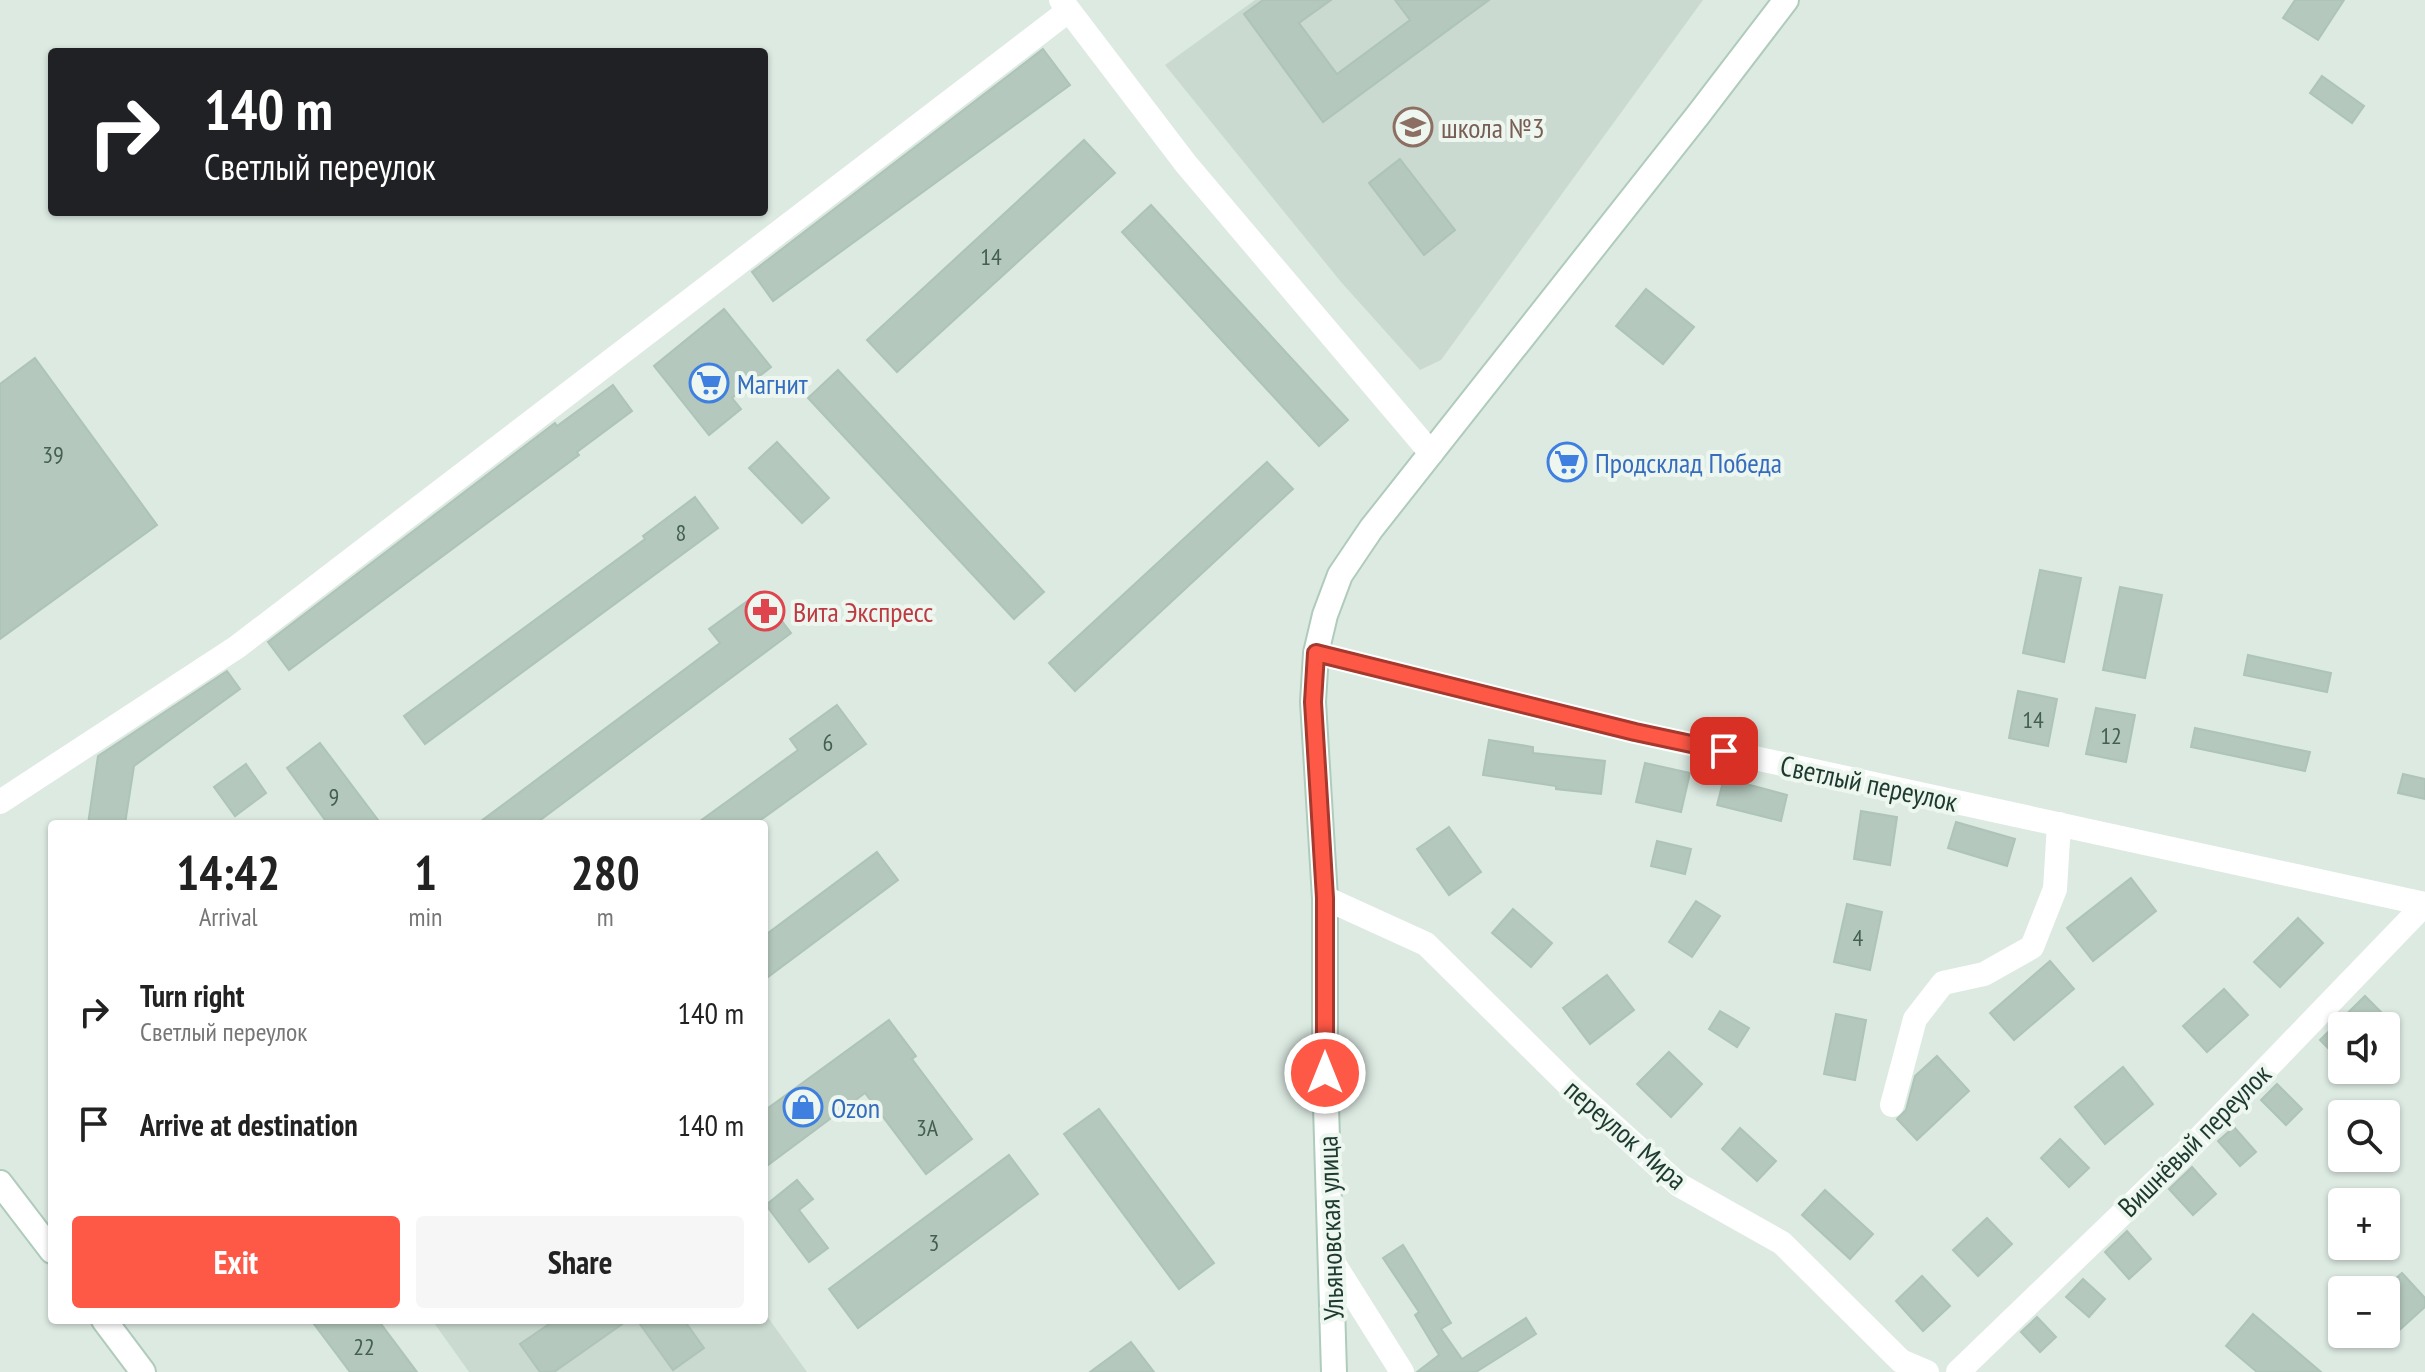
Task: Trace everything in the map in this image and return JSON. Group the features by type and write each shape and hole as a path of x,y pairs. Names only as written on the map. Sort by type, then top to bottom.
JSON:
{"street":[{"name":"Ульяновская улица","path":"1334,1372 1325,1073 1325,898 1313,702 1316,653 1325,615 1340,575 1371,529 1786,0"},
{"path":"0,802 237,647 1065,6 1186,164 1431,453"},
{"name":"Светлый переулок","path":"1316,653 1635,732 2425,904"},
{"path":"1892,1105 1915,1019 1943,983 1984,974 2032,947 2055,889 2059,824"},
{"name":"переулок Мира","path":"1325,898 1426,944 1574,1090 1679,1185 1782,1243 1901,1361 1927,1372"},
{"name":"Вишнёвый переулок","path":"1958,1372 2183,1155 2425,904"},
{"path":"0,1183 48,1246"},
{"path":"1331,1259 1402,1372"},
{"path":"107,1324 143,1372"}],"shaded area":[{"name":"школа №3","path":"1255,0 1703,0 1441,360 1420,370 1341,282 1165,65"},
{"path":"768,1318 807,1372 469,1372 435,1324 768,1324"}],"building":[{"path":"1263,0 1331,0 1299,23 1337,74 1410,20 1395,0 1489,0 1323,122 1244,14"},
{"path":"2295,0 2344,0 2318,40 2283,18"},
{"path":"1043,49 1070,85 773,301 752,272"},
{"path":"2322,76 2364,106 2352,123 2310,93"},
{"path":"1084,140 1115,173 897,372 867,340"},
{"path":"1400,159 1455,230 1424,255 1369,183"},
{"path":"1151,205 1348,420 1319,446 1122,232"},
{"path":"1646,289 1694,327 1663,364 1616,326"},
{"name":"Магнит","path":"724,309 771,367 732,398 741,409 709,435 654,366"},
{"path":"35,358 157,525 0,639 0,384"},
{"path":"838,370 1044,592 1014,619 808,398"},
{"path":"613,385 632,411 577,452 579,455 289,670 268,642 555,423 557,426"},
{"path":"777,442 829,498 802,523 749,468"},
{"path":"1267,462 1293,489 1075,691 1049,663"},
{"path":"695,497 718,528 425,744 404,716 645,539 643,536"},
{"path":"2040,570 2081,578 2064,662 2023,653"},
{"path":"2120,587 2162,595 2145,678 2103,670"},
{"path":"760,592 791,633 540,820 482,820 720,643 709,629"},
{"path":"2248,655 2331,673 2327,692 2244,675"},
{"path":"227,671 240,689 134,766 126,820 89,820 98,756"},
{"path":"2018,691 2057,699 2048,746 2009,738"},
{"path":"837,705 866,744 761,820 702,820 798,750 790,739"},
{"path":"2096,708 2135,715 2126,762 2086,754"},
{"path":"2195,728 2310,752 2305,771 2191,747"},
{"path":"1489,740 1533,747 1533,753 1605,761 1601,794 1483,775"},
{"path":"320,743 378,820 325,820 287,768"},
{"path":"1645,763 1690,773 1681,812 1636,802"},
{"path":"246,764 266,793 235,816 214,787"},
{"path":"2403,774 2425,779 2425,799 2398,793"},
{"path":"1724,778 1787,795 1781,821 1717,805"},
{"path":"1861,811 1897,817 1890,865 1854,859"},
{"path":"1956,822 2015,839 2007,866 1948,848"},
{"path":"1449,827 1481,872 1449,895 1417,849"},
{"path":"1657,841 1691,849 1685,874 1651,866"},
{"path":"877,852 898,880 768,977 768,933"},
{"path":"2131,878 2156,911 2093,961 2067,928"},
{"path":"1696,901 1720,916 1692,957 1669,942"},
{"path":"1847,904 1882,912 1870,970 1834,962"},
{"path":"1513,909 1552,943 1531,967 1492,933"},
{"path":"2298,918 2323,943 2280,987 2254,962"},
{"path":"2050,961 2074,989 2014,1040 1990,1013"},
{"path":"1607,975 1634,1010 1590,1044 1563,1008"},
{"path":"2224,989 2248,1015 2207,1052 2183,1026"},
{"path":"2365,996 2381,1012 2349,1012"},
{"path":"1720,1011 1749,1028 1737,1047 1709,1029"},
{"path":"1836,1014 1866,1020 1855,1080 1824,1074"},
{"path":"889,1020 916,1056 912,1059 972,1139 926,1174 865,1093 768,1165 768,1108"},
{"path":"2328,1032 2328,1048 2320,1040"},
{"path":"1669,1052 1702,1084 1671,1117 1637,1084"},
{"path":"1937,1056 1969,1091 1917,1140 1897,1119 1906,1110 1915,1076"},
{"path":"2123,1067 2153,1104 2105,1144 2075,1107"},
{"path":"2277,1084 2302,1109 2286,1125 2261,1100"},
{"path":"1099,1109 1214,1263 1179,1289 1064,1134"},
{"path":"2234,1127 2256,1152 2240,1166 2218,1141"},
{"path":"1740,1128 1776,1161 1757,1181 1722,1149"},
{"path":"2060,1139 2089,1168 2069,1187 2041,1158"},
{"path":"1009,1155 1038,1194 858,1328 829,1289"},
{"path":"2192,1167 2216,1194 2193,1215 2169,1189"},
{"path":"797,1180 813,1199 799,1210 828,1248 809,1262 768,1208 768,1203"},
{"path":"1825,1190 1873,1234 1850,1259 1802,1215"},
{"path":"1987,1218 2012,1244 1978,1276 1953,1250"},
{"path":"2127,1231 2151,1259 2129,1279 2105,1252"},
{"path":"1403,1245 1451,1323 1441,1329 1462,1359 1526,1318 1536,1334 1476,1372 1417,1372 1439,1355 1415,1315 1419,1312 1383,1258"},
{"path":"2402,1273 2425,1298 2425,1307 2400,1330 2400,1276"},
{"path":"1922,1276 1950,1306 1923,1331 1896,1301"},
{"path":"2083,1279 2105,1299 2089,1317 2066,1297"},
{"path":"2253,1314 2321,1372 2257,1372 2226,1346"},
{"path":"2037,1317 2056,1337 2040,1352 2021,1332"},
{"path":"314,1324 381,1324 417,1372 350,1372"},
{"path":"549,1324 622,1324 554,1372 540,1372 520,1344"},
{"path":"640,1324 687,1324 704,1348 673,1370"},
{"path":"1131,1342 1154,1372 1090,1372"}],"place":[{"name":"школа №3","path":"1413,127"},
{"name":"Магнит","path":"709,383"},
{"name":"Продсклад Победа","path":"1567,462"},
{"name":"Вита Экспресс","path":"765,611"},
{"name":"Ozon","path":"803,1107"}],"route":[{"path":"1325,1073 1325,898 1313,702 1316,653 1724,751"}]}
